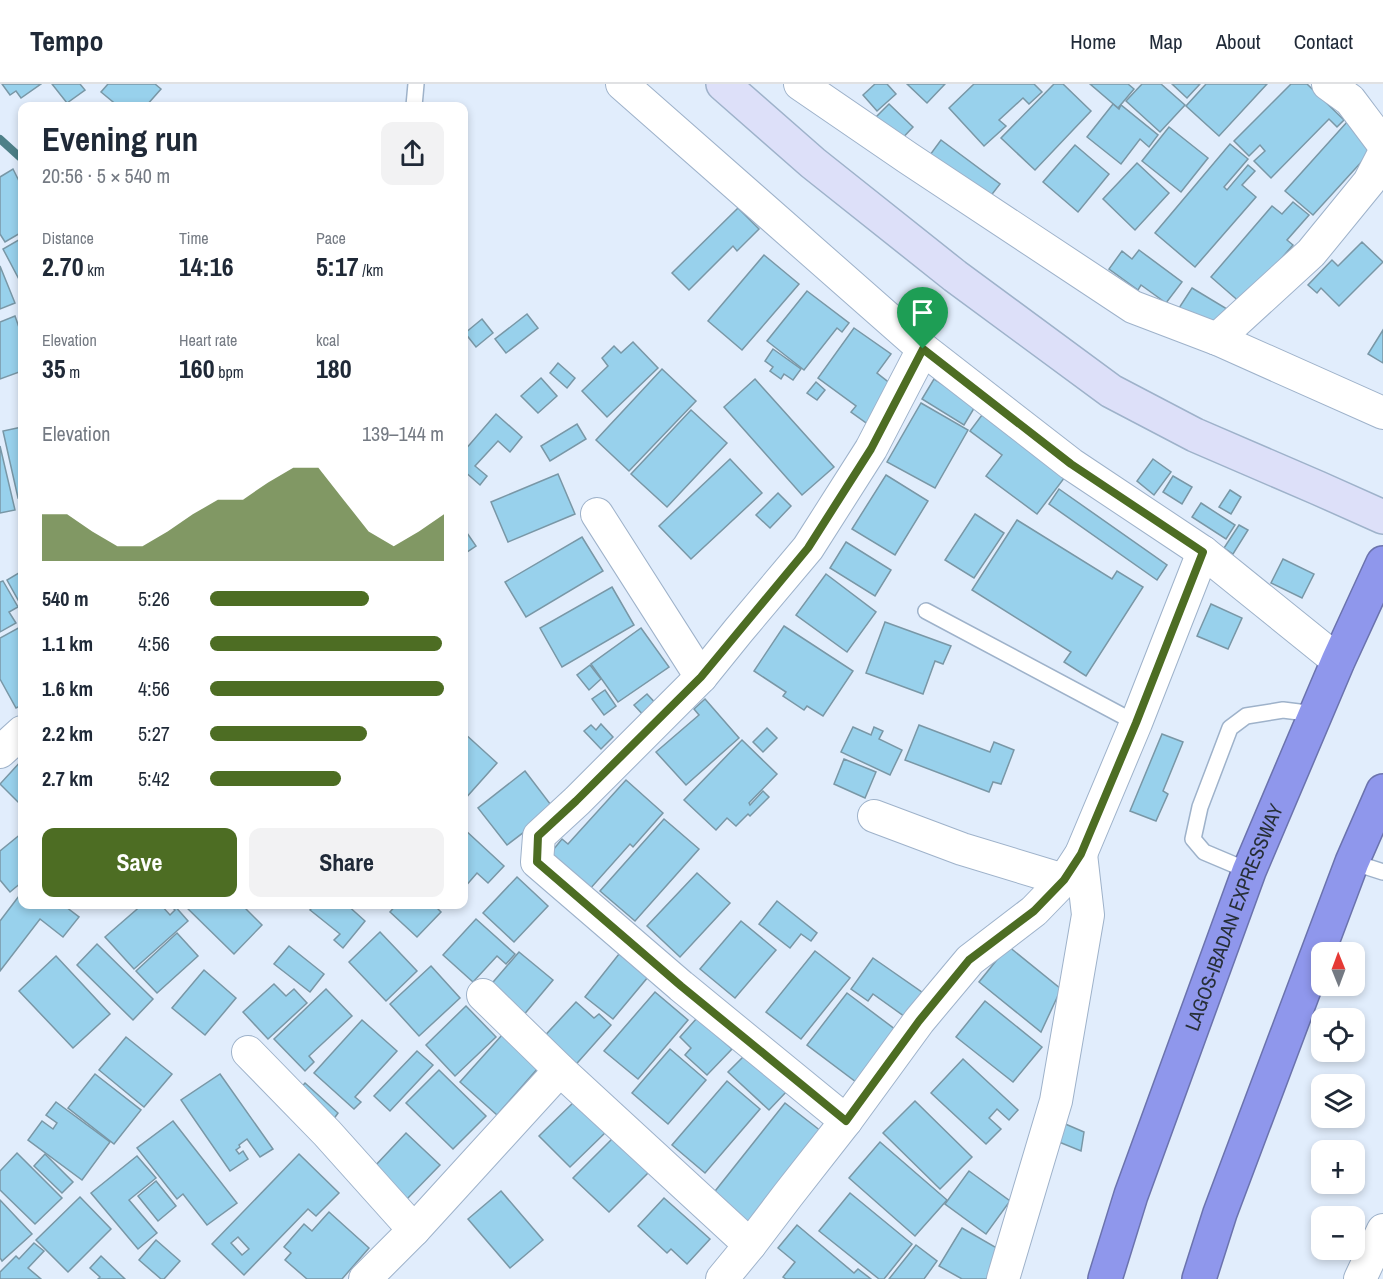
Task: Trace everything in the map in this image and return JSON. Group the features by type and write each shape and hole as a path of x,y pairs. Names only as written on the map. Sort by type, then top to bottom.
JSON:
{"highway":[{"name":"LAGOS-IBADAN EXPRESSWAY","path":"1105,1279 1131,1195 1249,871 1338,661 1383,563"},
{"path":"1199,1279 1220,1213 1352,862 1383,791"}],"main road":[{"path":"723,84 813,163 955,276 1111,391 1195,435 1383,517"}],"street":[{"path":"622,84 923,349 1071,464 1203,552 1338,661"},
{"path":"800,84 1133,307 1217,339 1378,407"},
{"path":"1328,84 1350,100 1383,144"},
{"path":"1217,339 1311,253 1369,182 1383,155"},
{"path":"846,1121 681,986 537,862 538,836 701,677 808,548 871,449 923,349"},
{"path":"597,514 701,677"},
{"path":"722,1279 846,1121 919,1021 969,960 1034,911 1064,880 1081,854 1136,723 1203,552"},
{"path":"0,752 18,736"},
{"path":"874,816 962,849 1064,880"},
{"path":"1003,1279 1056,1101 1088,915 1081,854"},
{"path":"483,995 560,1070 750,1245"},
{"path":"248,1052 327,1133 414,1230"},
{"path":"365,1279 414,1230 560,1070"},
{"path":"1360,1279 1383,1230"}],"lane":[{"path":"414,102 416,84"},
{"path":"926,611 1136,723"},
{"path":"1249,871 1204,852 1192,839 1200,807 1230,728 1246,716 1283,710 1315,714"},
{"path":"1352,862 1383,873"}],"building":[{"path":"2,84 41,84 21,98 16,91 10,95"},
{"path":"52,84 80,84 85,90 66,102"},
{"path":"108,84 155,84 161,89 150,102 113,102 101,92"},
{"path":"875,84 887,84 896,94 877,111 863,95"},
{"path":"907,84 945,84 927,103"},
{"path":"974,84 1034,84 1042,92 1029,104 1023,98 999,120 1006,126 984,146 949,108"},
{"path":"1054,84 1063,84 1091,111 1035,170 1001,138"},
{"path":"1090,84 1128,84 1134,89 1118,108"},
{"path":"1142,84 1161,84 1185,105 1160,132 1126,101"},
{"path":"1172,84 1200,84 1187,98"},
{"path":"1206,84 1267,84 1219,136 1186,106"},
{"path":"1291,84 1307,84 1344,120 1337,127 1329,119 1271,178 1254,161 1265,151 1260,145 1249,156 1234,141"},
{"path":"889,104 913,127 896,145 871,122"},
{"path":"1113,104 1119,109 1121,105 1158,135 1149,147 1140,139 1121,164 1087,137"},
{"path":"1347,122 1375,147 1313,215 1285,191"},
{"path":"1169,127 1208,158 1181,192 1142,161"},
{"path":"941,140 1000,184 986,202 927,159"},
{"path":"1230,144 1248,159 1224,187 1227,190 1248,165 1255,171 1242,185 1256,197 1195,267 1155,233"},
{"path":"1075,145 1109,174 1078,212 1043,182"},
{"path":"1137,163 1169,193 1135,230 1103,199"},
{"path":"13,169 18,179 18,234 5,242 0,234 0,177"},
{"path":"1293,202 1309,215 1287,240 1293,245 1242,304 1211,277 1272,206 1282,214"},
{"path":"738,208 759,229 737,251 733,246 689,290 672,273"},
{"path":"18,240 18,277 3,249"},
{"path":"1362,242 1383,262 1339,306 1321,288 1317,293 1308,285 1332,260 1338,266"},
{"path":"1139,250 1182,282 1166,303 1141,285 1138,290 1109,269 1122,251 1132,259"},
{"path":"764,255 799,284 742,350 708,321"},
{"path":"0,266 15,303 0,309"},
{"path":"1192,288 1227,309 1214,330 1179,308"},
{"path":"807,291 849,323 842,332 837,328 804,370 767,341"},
{"path":"527,314 538,328 506,353 495,339"},
{"path":"15,316 18,325 18,372 0,379 0,322"},
{"path":"482,319 493,333 476,347 468,337 468,331"},
{"path":"854,328 891,354 877,373 896,388 869,425 851,412 856,406 818,378"},
{"path":"1383,330 1383,363 1368,354"},
{"path":"633,342 658,368 607,417 582,391 608,366 602,358 614,346 621,353"},
{"path":"773,349 801,369 793,380 784,374 781,379 770,371 773,367 765,361"},
{"path":"558,363 575,378 567,388 550,373"},
{"path":"662,369 696,401 629,471 596,440"},
{"path":"541,378 557,396 538,413 521,396"},
{"path":"755,379 834,467 802,495 724,407"},
{"path":"934,379 976,405 964,425 922,399"},
{"path":"816,382 825,390 817,400 807,393"},
{"path":"921,403 968,430 935,488 887,462"},
{"path":"691,410 727,443 667,507 631,474"},
{"path":"496,414 522,437 510,452 498,441 475,466 487,476 480,485 468,474 468,446"},
{"path":"982,415 1065,477 1037,514 986,476 1002,455 970,431"},
{"path":"577,424 586,439 550,461 541,446"},
{"path":"18,428 18,498 3,431"},
{"path":"0,446 15,510 0,513"},
{"path":"730,459 762,493 691,559 659,526"},
{"path":"1153,459 1171,472 1154,495 1137,481"},
{"path":"558,474 575,514 508,542 491,502"},
{"path":"886,475 928,501 895,555 852,529"},
{"path":"1173,476 1192,487 1182,504 1163,492"},
{"path":"1059,489 1167,565 1157,580 1049,504"},
{"path":"1230,490 1241,497 1231,514 1219,507"},
{"path":"778,493 791,506 770,528 756,515"},
{"path":"1201,503 1235,525 1226,539 1192,517"},
{"path":"975,514 1004,533 974,578 945,560"},
{"path":"1017,520 1112,579 1117,571 1143,587 1086,676 1064,662 1071,652 972,590"},
{"path":"1239,525 1248,530 1233,554 1224,548"},
{"path":"468,534 476,546 468,551"},
{"path":"582,537 603,571 526,617 505,582"},
{"path":"846,542 891,570 875,596 830,568"},
{"path":"1283,559 1314,574 1302,598 1271,583"},
{"path":"18,573 18,600 7,580"},
{"path":"826,574 876,612 847,652 796,615"},
{"path":"3,581 18,607 9,612 16,623 0,632 0,582"},
{"path":"612,587 634,625 562,667 540,628"},
{"path":"1211,604 1242,618 1228,649 1197,636"},
{"path":"885,622 951,646 943,664 935,661 923,694 866,673"},
{"path":"784,626 853,671 823,716 807,706 804,710 783,696 786,692 754,671"},
{"path":"18,628 18,707 16,708 0,679 0,638"},
{"path":"641,628 669,667 618,702 591,664"},
{"path":"590,665 601,679 589,690 577,675"},
{"path":"605,690 616,706 604,715 592,699"},
{"path":"647,694 660,708 647,719 634,705"},
{"path":"705,699 739,738 686,785 656,752 699,715 694,709"},
{"path":"601,724 613,737 601,749 584,731 591,725 596,730"},
{"path":"919,725 990,752 994,742 1014,750 1001,784 993,782 989,792 905,760"},
{"path":"853,727 871,735 874,727 883,731 879,739 902,750 890,775 841,752"},
{"path":"767,728 777,738 763,752 753,742"},
{"path":"1162,734 1183,742 1163,791 1168,794 1156,821 1130,811"},
{"path":"468,737 497,763 468,796"},
{"path":"742,740 777,774 749,803 750,805 763,791 769,797 750,816 748,814 736,826 727,818 716,830 684,800"},
{"path":"844,759 876,772 865,798 834,784"},
{"path":"18,764 18,802 0,784"},
{"path":"525,771 554,809 507,845 478,808"},
{"path":"626,780 663,813 633,847 630,844 589,890 549,855 562,839 568,844"},
{"path":"664,819 699,849 635,921 600,891"},
{"path":"468,833 504,866 488,883 477,873 468,883"},
{"path":"18,836 18,885 10,892 0,880 0,851"},
{"path":"697,873 730,903 680,957 647,926"},
{"path":"517,877 548,906 514,942 483,913"},
{"path":"18,897 18,909 69,909 79,917 63,937 40,919 0,971 0,921"},
{"path":"777,901 817,933 811,941 801,934 790,948 759,924"},
{"path":"137,909 165,909 170,915 174,909 177,909 188,921 134,969 105,937"},
{"path":"188,909 246,909 262,925 234,954"},
{"path":"352,909 365,921 343,948 334,940 340,934 310,910"},
{"path":"393,909 438,909 441,912 417,937 390,912"},
{"path":"476,919 515,954 506,964 497,956 473,982 443,955"},
{"path":"741,921 776,950 735,998 700,969"},
{"path":"380,932 417,971 386,1001 349,962"},
{"path":"177,933 198,956 157,993 136,971"},
{"path":"97,944 153,999 133,1020 77,965"},
{"path":"289,946 324,974 310,992 274,964"},
{"path":"1008,946 1061,989 1041,1032 979,982"},
{"path":"815,951 850,978 801,1039 766,1012"},
{"path":"519,952 553,980 522,1017 488,988"},
{"path":"619,954 648,977 613,1019 585,997"},
{"path":"56,956 110,1014 73,1048 19,991"},
{"path":"873,958 926,995 908,1019 873,994 868,1001 851,989"},
{"path":"431,966 460,998 419,1036 390,1004"},
{"path":"204,970 236,998 205,1035 172,1008"},
{"path":"274,984 286,996 294,989 307,1003 268,1039 243,1012"},
{"path":"326,989 352,1016 309,1056 314,1062 305,1071 274,1039"},
{"path":"655,992 688,1020 638,1079 604,1051"},
{"path":"847,993 900,1033 860,1085 807,1045"},
{"path":"985,1001 1042,1047 1013,1082 956,1037"},
{"path":"576,1002 594,1018 599,1014 611,1025 571,1070 539,1042"},
{"path":"466,1006 496,1037 455,1076 426,1045"},
{"path":"697,1018 732,1049 707,1075 685,1055 691,1048 680,1037"},
{"path":"362,1020 397,1051 355,1097 361,1102 354,1109 314,1073"},
{"path":"502,1035 539,1067 497,1115 460,1082"},
{"path":"126,1037 172,1074 144,1107 99,1070"},
{"path":"670,1049 706,1080 668,1124 632,1093"},
{"path":"417,1051 433,1065 390,1111 374,1096"},
{"path":"746,1054 787,1091 769,1110 728,1072"},
{"path":"963,1059 1018,1110 1009,1120 997,1109 989,1118 1001,1129 986,1144 931,1093"},
{"path":"439,1070 486,1116 453,1149 406,1103"},
{"path":"95,1074 141,1110 114,1144 68,1108"},
{"path":"220,1074 273,1149 260,1157 247,1139 236,1150 239,1154 243,1151 248,1159 230,1171 181,1100"},
{"path":"727,1081 760,1109 705,1173 672,1145"},
{"path":"305,1083 338,1113 328,1127 292,1098"},
{"path":"577,1099 608,1130 570,1167 539,1136"},
{"path":"915,1101 972,1157 940,1189 883,1133"},
{"path":"56,1102 110,1142 82,1180 28,1140 42,1121 53,1129 57,1123 46,1115"},
{"path":"785,1103 826,1135 752,1227 712,1195"},
{"path":"173,1121 237,1203 207,1225 183,1194 177,1199 137,1148"},
{"path":"1063,1123 1084,1132 1081,1151 1059,1142"},
{"path":"406,1133 440,1165 407,1199 374,1167"},
{"path":"614,1137 649,1172 609,1212 573,1178"},
{"path":"880,1142 947,1200 915,1236 849,1178"},
{"path":"17,1153 62,1198 35,1224 0,1190 0,1171"},
{"path":"45,1154 73,1182 62,1193 34,1166"},
{"path":"299,1154 339,1193 316,1216 308,1209 244,1275 212,1244","holes":["238,1237 249,1249 242,1255 231,1243"]},
{"path":"137,1156 156,1178 129,1200 157,1233 138,1249 91,1193"},
{"path":"969,1171 1010,1201 986,1234 945,1204"},
{"path":"156,1181 176,1206 158,1221 138,1196"},
{"path":"501,1191 543,1240 510,1268 468,1219"},
{"path":"850,1193 912,1244 884,1279 879,1279 819,1231"},
{"path":"80,1197 111,1229 68,1272 36,1240"},
{"path":"664,1198 710,1239 687,1264 671,1249 667,1253 638,1226"},
{"path":"0,1200 32,1234 2,1261 0,1258"},
{"path":"329,1212 369,1248 342,1279 307,1279 285,1260 291,1253 284,1247 304,1224 312,1231"},
{"path":"797,1225 854,1273 858,1269 871,1279 786,1279 783,1277 795,1262 778,1248"},
{"path":"962,1228 1002,1251 994,1279 962,1279 939,1266"},
{"path":"156,1240 180,1261 164,1279 161,1279 139,1260"},
{"path":"34,1243 44,1251 28,1268 41,1279 0,1279 0,1272 16,1256 19,1259"},
{"path":"916,1245 937,1261 924,1279 889,1279"},
{"path":"101,1256 125,1279 98,1279 100,1277 90,1268"}],"waterway":[{"path":"0,139 18,155"}],"route":[{"path":"923,349 1071,464 1203,552 1136,723 1081,854 1064,880 1034,911 969,960 919,1021 846,1121 681,986 537,862 538,836 701,677 808,548 871,449 923,349"}]}
